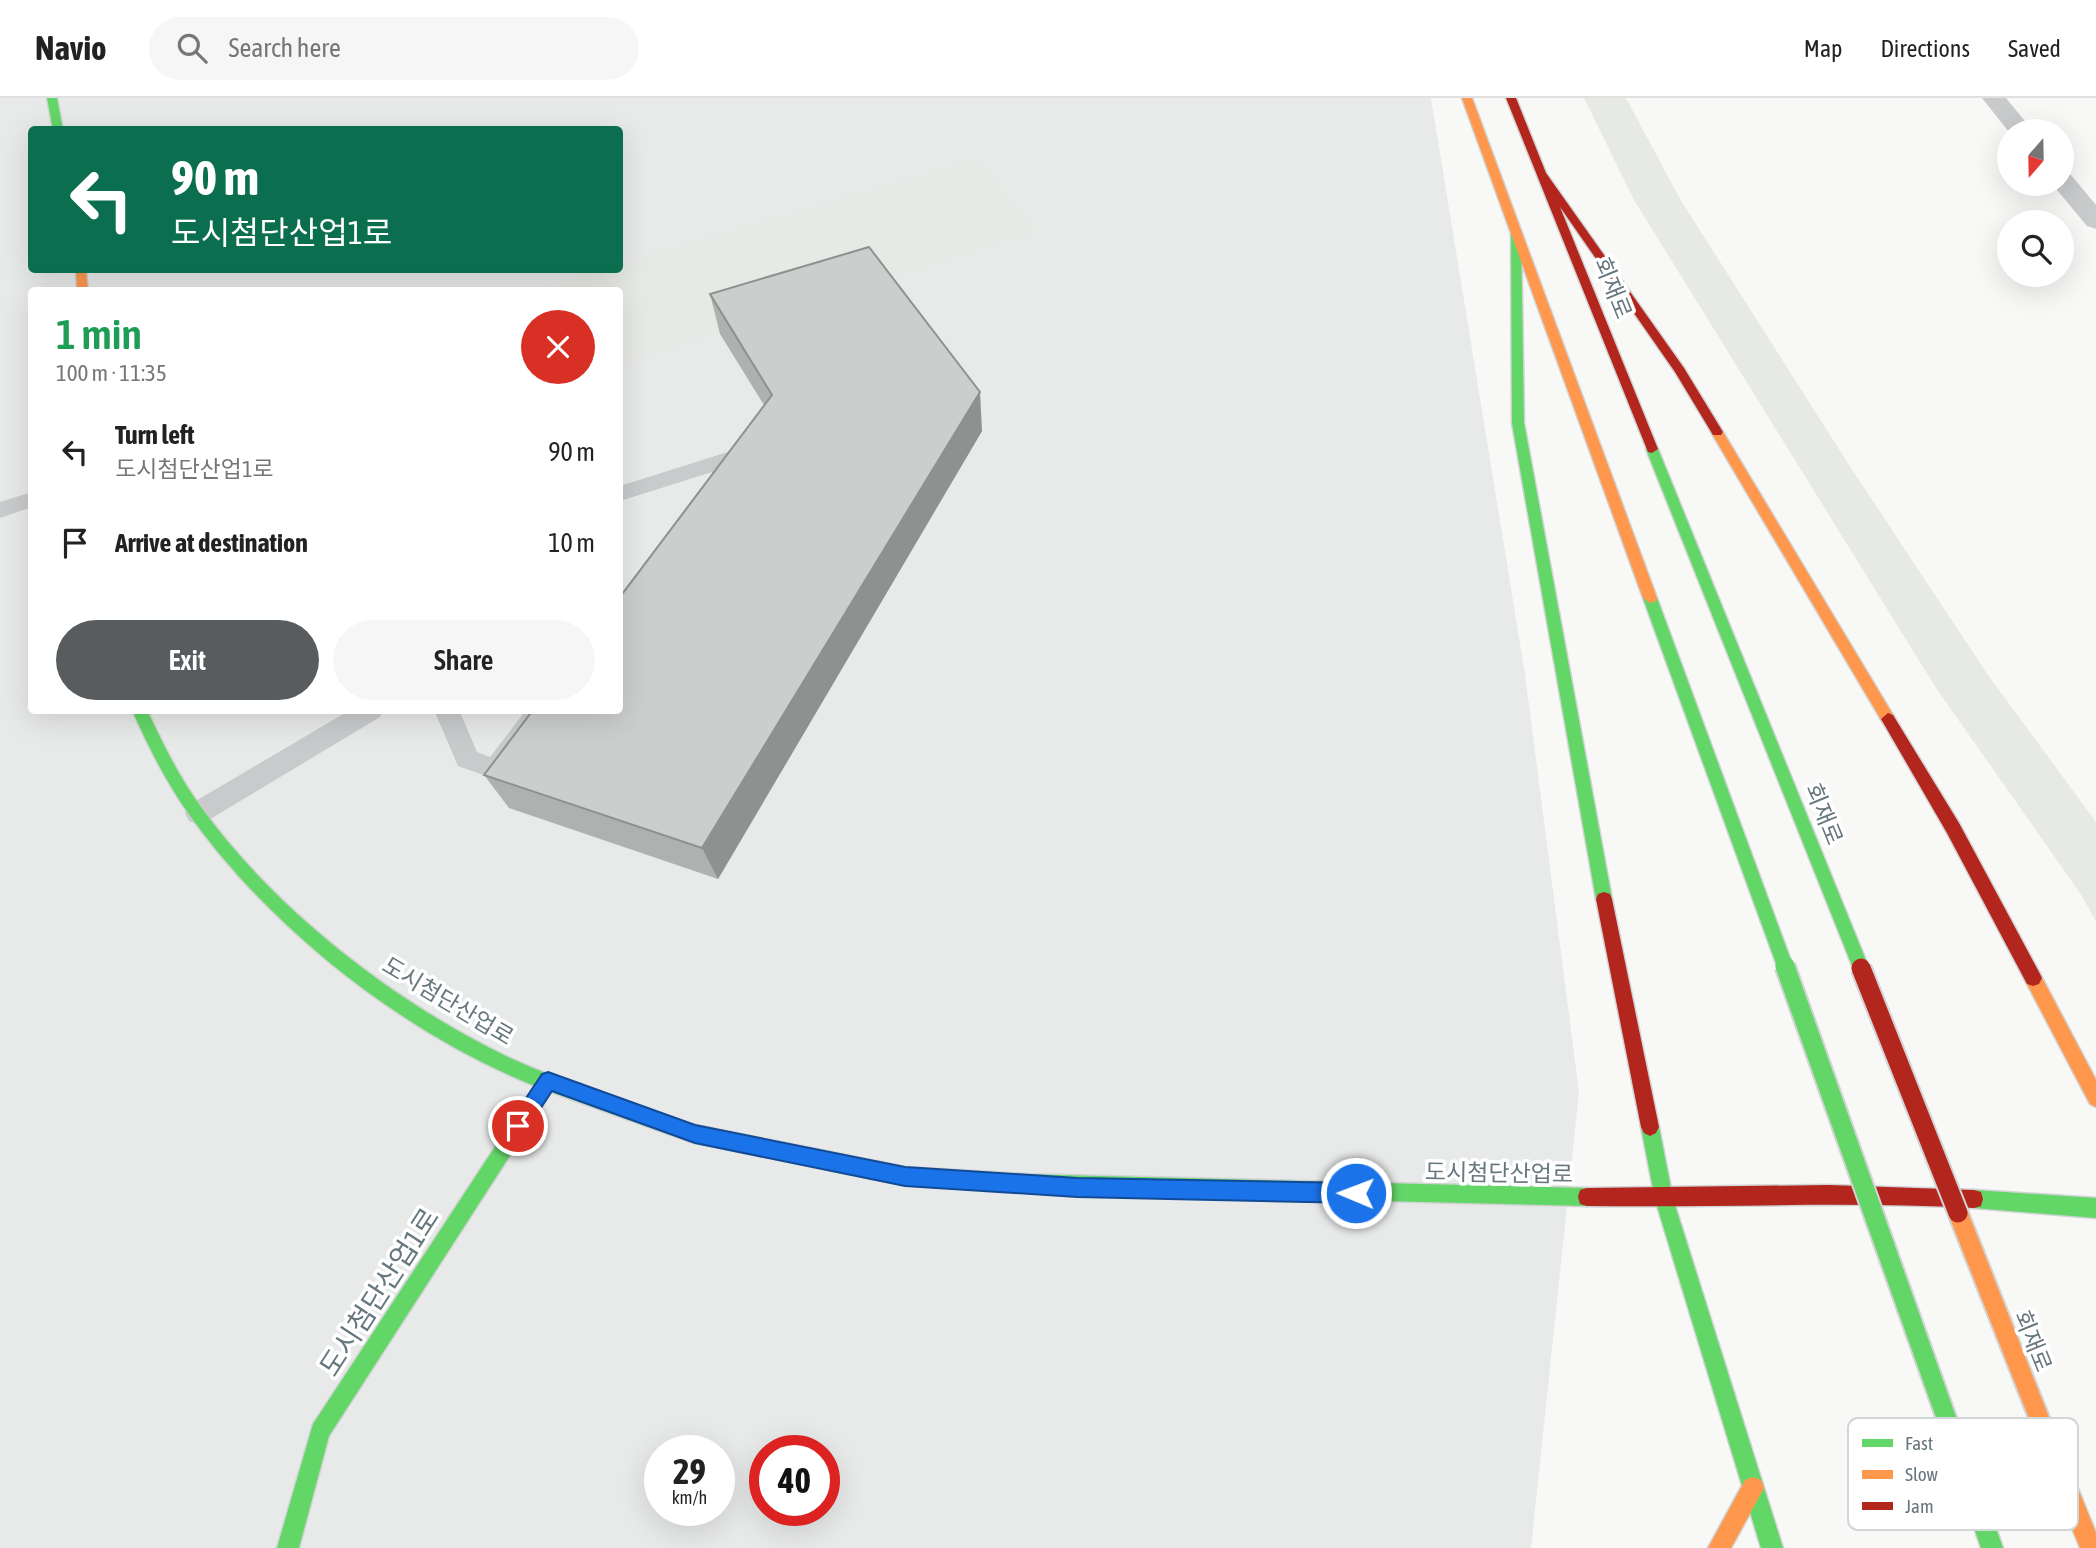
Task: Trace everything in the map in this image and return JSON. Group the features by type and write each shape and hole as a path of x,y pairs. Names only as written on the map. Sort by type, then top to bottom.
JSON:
{"main road":[{"path":"52,98 57,126"},
{"path":"1467,98 1786,966 1946,1418"},
{"name":"회재로","path":"1511,98 2039,1418"},
{"path":"1543,175 1680,371 1953,828 2096,1098"},
{"path":"1517,232 1518,424 1603,892 1664,1199 1772,1548"},
{"name":"도시첨단산업로","path":"141,714 150,739 198,813 269,900 376,987 478,1051 548,1081 695,1134 905,1176 1077,1187 1664,1199 1895,1193 2096,1208"},
{"name":"도시첨단산업1로","path":"288,1548 320,1431 548,1081"},
{"path":"1719,1548 1754,1488"},
{"name":"회재로","path":"2078,1516 2091,1548"},
{"path":"1986,1530 1992,1548"}],"street":[{"path":"1994,98 2011,119"},
{"path":"2074,194 2096,221"}],"lane":[{"path":"623,493 734,457 709,489"},
{"path":"0,510 28,500"},
{"path":"198,813 363,714"},
{"path":"448,714 467,759 495,769 537,714"}],"shaded area":[{"path":"0,98 1431,98 1525,674 1579,1092 1531,1548 0,1548"},
{"path":"1584,98 1626,98 1680,199 1851,468 1988,675 2096,822 2096,922 2082,896 1936,688 1634,200"},
{"path":"977,160 1035,231 623,363 623,287 537,287 588,273 623,273 623,263"}],"building":[{"path":"869,247 980,392 702,848 484,775 530,714 623,714 623,593 772,395 710,294"}],"traffic: fast":[{"path":"52,98 57,126"},
{"path":"1516,232 1518,423 1604,899"},
{"path":"1652,449 1861,968"},
{"path":"1650,598 1785,966"},
{"path":"141,714 163,762 196,812 235,861 280,907 378,988 428,1022 503,1064 691,1133"},
{"path":"1785,966 1946,1418"},
{"path":"288,1548 320,1431 548,1081"},
{"path":"1650,1127 1664,1199 1772,1548"},
{"path":"1021,1183 1587,1197"},
{"path":"1974,1199 2096,1208"},
{"path":"1986,1530 1992,1548"}],"traffic: slow":[{"path":"1467,98 1650,598"},
{"path":"81,273 83,287"},
{"path":"1717,432 1888,719"},
{"path":"2033,978 2096,1098"},
{"path":"691,1133 905,1176 1021,1183"},
{"path":"1958,1213 2039,1418"},
{"path":"1719,1548 1753,1488"},
{"path":"2078,1516 2091,1548"}],"traffic: jam":[{"path":"1511,98 1652,449"},
{"path":"1543,175 1680,371 1717,432"},
{"path":"1888,719 1953,828 2033,978"},
{"path":"1604,899 1650,1127"},
{"path":"1861,968 1958,1213"},
{"path":"1587,1197 1877,1195 1974,1199"}],"route":[{"path":"518,1126 548,1081 695,1134 798,1157 905,1176 1077,1187 1356,1193"}]}
